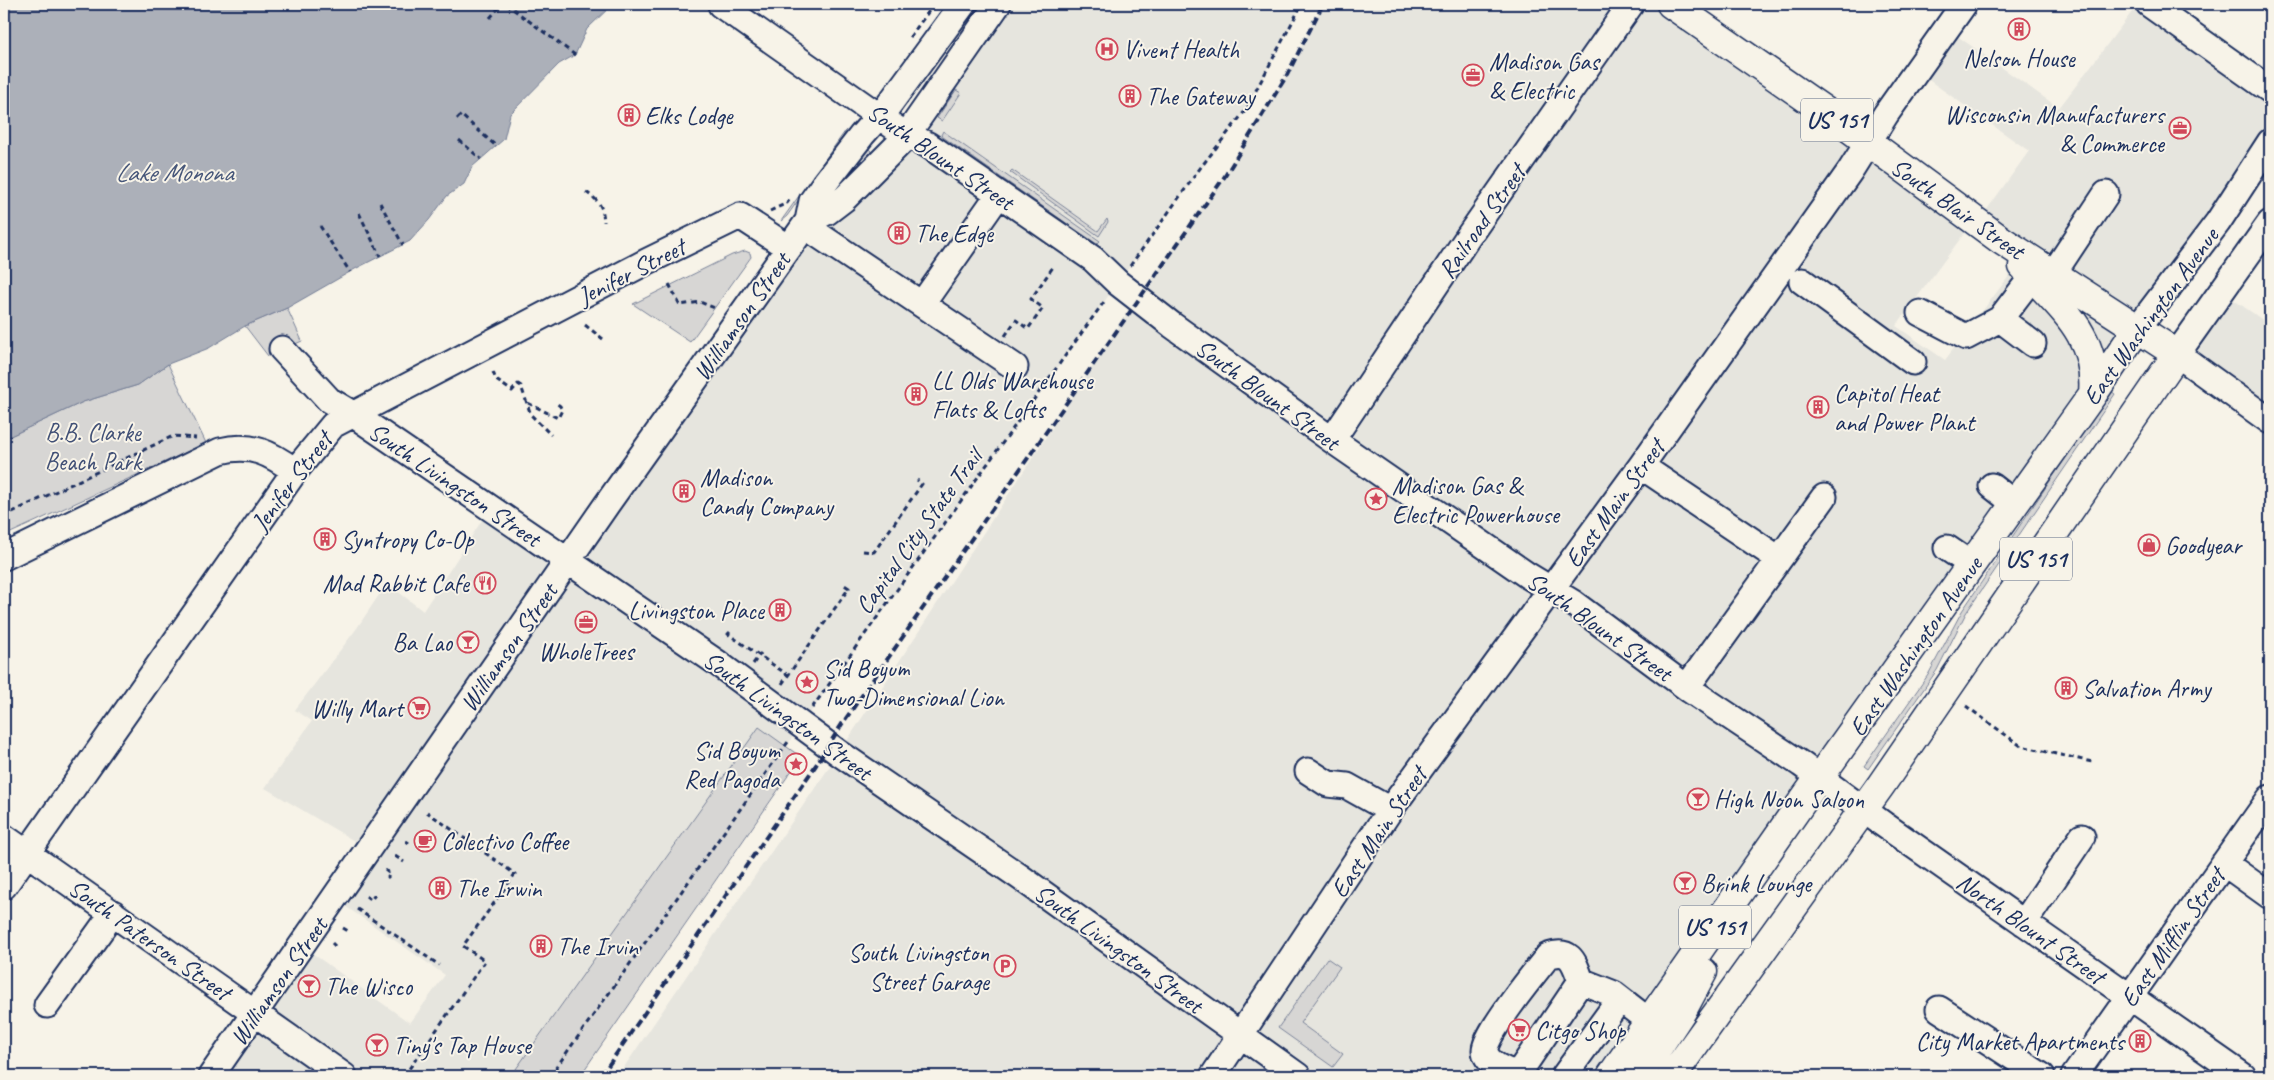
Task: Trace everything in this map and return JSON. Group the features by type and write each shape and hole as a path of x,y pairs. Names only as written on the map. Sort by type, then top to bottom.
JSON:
{"main road":[{"name":"South Blair Street","path":"1671,4 1868,143 2001,240 2042,275 2137,329 2176,354"},
{"name":"US 151","path":"2042,275 2089,349 2094,371 2093,394"},
{"name":"East Washington Avenue","path":"1611,1076 1802,802 1972,565 2137,329"},
{"name":"East Washington Avenue","path":"1672,1076 1863,810 2176,354"},
{"path":"1639,1076 1682,1011 1705,968 1713,930"}],"street":[{"name":"South Blount Street","path":"721,4 879,116 907,135 928,145 1093,259 1118,283 1172,324 1332,440 1578,607 1687,687 1820,778"},
{"name":"Williamson Street","path":"807,224 812,201 963,4"},
{"name":"Williamson Street","path":"210,1076 256,1014 567,561 789,248 807,224 844,199 907,135 998,4"},
{"name":"Railroad Street","path":"1332,440 1468,237 1631,4"},
{"name":"East Main Street","path":"1212,1076 1241,1036 1390,810 1641,466 1964,4"},
{"path":"2149,4 2270,90"},
{"name":"East Washington Avenue","path":"2137,329 2218,222 2270,142"},
{"path":"922,304 998,194"},
{"path":"1920,313 1966,337 2000,319 2042,275 2106,194"},
{"name":"Jenifer Street","path":"4,886 295,471 333,425 646,262 740,216 789,248"},
{"name":"East Washington Avenue","path":"2176,354 2270,222"},
{"path":"807,224 1015,367"},
{"path":"1802,281 1913,362"},
{"path":"2000,319 2033,344"},
{"name":"South Livingston Street","path":"282,350 329,400 354,415 716,662 839,753 1020,877 1298,1076"},
{"path":"2176,354 2270,421"},
{"path":"4,556 220,451 235,447 266,452 295,471"},
{"path":"1641,466 1780,559"},
{"path":"1992,486 2015,504"},
{"path":"1687,687 1824,497"},
{"path":"1948,548 1972,565"},
{"path":"1308,771 1328,784 1347,786 1390,810"},
{"name":"North Blount Street","path":"1820,778 2243,1076"},
{"name":"East Mifflin Street","path":"2074,1076 2270,798"},
{"name":"South Paterson Street","path":"4,837 344,1076"},
{"path":"2024,923 2082,837"},
{"path":"2224,863 2270,896"},
{"path":"47,1005 112,913"},
{"path":"1581,981 1519,1075 1506,1071 1487,1057 1485,1050 1486,1042 1548,956 1556,953 1564,953 1571,958 1581,981 1614,994 1650,1022"},
{"path":"1564,1076 1620,999"},
{"path":"1939,1008 2042,1076"}],"path":[{"path":"490,18 502,4"},
{"path":"506,4 575,55"},
{"path":"1132,263 1244,111 1302,4"},
{"path":"457,119 461,115 496,146"},
{"path":"458,140 481,159"},
{"path":"586,192 603,208 604,222"},
{"path":"380,203 403,245"},
{"path":"359,213 380,256"},
{"path":"320,226 350,272"},
{"path":"1002,340 1016,320 1028,329 1034,318 1043,308 1030,299 1053,267"},
{"path":"669,284 680,305 700,302 717,309"},
{"name":"Capital City State Trail","path":"814,706 1104,303"},
{"path":"585,325 603,339"},
{"path":"493,372 496,380 512,391 518,384 521,386 528,402 531,416 551,434"},
{"path":"528,402 558,418 562,410 555,402"},
{"path":"4,516 173,436 202,438"},
{"path":"863,551 874,552 922,484 917,480"},
{"path":"782,684 826,618 849,588 843,584"},
{"path":"726,638 729,633 788,675"},
{"path":"753,664 760,654"},
{"path":"1966,706 2021,746 2092,762"},
{"path":"550,1076 785,746"},
{"path":"404,1076 484,961 463,946 515,874 427,812"},
{"path":"395,856 404,862"},
{"path":"385,870 390,874 389,878"},
{"path":"366,896 371,900 376,897"},
{"path":"357,909 439,965"},
{"path":"343,928 348,931"}],"shaded area":[{"path":"998,4 1302,4 1245,111 1167,214 550,1076 211,1076 302,946 410,1023 445,975 335,899 368,849 265,788 312,721 295,710 357,628 387,583 423,611 490,508 567,560 827,212"},
{"path":"1323,4 1671,4 1974,220 1896,326 1945,360 2019,263 1978,222 2029,151 1916,71 1946,28 2059,108 2138,4 2270,90 2270,142 1611,1076 618,1076 839,753 1125,317 1225,176 1287,75"},
{"path":"2221,291 2270,325 2270,421 2177,354"}],"green space":[{"path":"956,90 961,93 942,121 937,118"},
{"path":"846,130 842,139 787,216 781,221"},
{"path":"943,131 1100,241 1097,244 943,137 941,135"},
{"path":"867,147 871,151 870,154 840,187 837,184"},
{"path":"1012,170 1098,231 1107,219 1108,222 1099,236 1010,172"},
{"path":"745,251 750,253 751,257 690,342 633,304 732,255"},
{"path":"287,308 302,341 268,356 245,326"},
{"name":"B.B. Clarke Beach Park","path":"168,364 206,443 4,536 4,439 83,402 138,385"},
{"path":"2111,391 2115,394 1966,613 1937,670 1868,769 1864,766 1928,675 1962,611"},
{"path":"759,727 801,757 580,1076 511,1076"},
{"path":"1327,958 1340,967 1300,1023 1343,1054 1333,1067 1278,1028"}],"water":[{"name":"Lake Monona","path":"4,4 613,4 587,29 575,55 559,64 510,114 504,139 472,167 464,184 447,196 410,241 355,269 287,308 245,326 209,348 168,364 138,385 83,402 4,439"}],"railway":[{"path":"601,1076 816,765 842,724 1225,176 1287,75 1323,4"}],"place":[{"name":"Nelson House","path":"2019,29"},
{"name":"Vivent Health","path":"1107,49"},
{"name":"Madison Gas & Electric","path":"1473,75"},
{"name":"The Gateway","path":"1130,96"},
{"name":"Elks Lodge","path":"629,115"},
{"name":"Wisconsin Manufacturers & Commerce","path":"2180,128"},
{"name":"The Edge","path":"899,233"},
{"name":"LL Olds Warehouse Flats & Lofts","path":"916,394"},
{"name":"Capitol Heat and Power Plant","path":"1818,407"},
{"name":"Madison Candy Company","path":"684,491"},
{"name":"Madison Gas & Electric Powerhouse","path":"1376,499"},
{"name":"Syntropy Co-Op","path":"325,539"},
{"name":"Goodyear","path":"2149,545"},
{"name":"Mad Rabbit Cafe","path":"485,583"},
{"name":"Livingston Place","path":"780,610"},
{"name":"WholeTrees","path":"586,622"},
{"name":"Ba Lao","path":"468,642"},
{"name":"Sid Boyum Two-Dimensional Lion","path":"807,682"},
{"name":"Salvation Army","path":"2066,688"},
{"name":"Willy Mart","path":"419,708"},
{"name":"Sid Boyum Red Pagoda","path":"796,764"},
{"name":"High Noon Saloon","path":"1698,799"},
{"name":"Colectivo Coffee","path":"425,841"},
{"name":"Brink Lounge","path":"1685,883"},
{"name":"The Irwin","path":"440,888"},
{"name":"The Irvin","path":"541,946"},
{"name":"South Livingston Street Garage","path":"1005,966"},
{"name":"The Wisco","path":"309,986"},
{"name":"Citgo Shop","path":"1519,1030"},
{"name":"City Market Apartments","path":"2140,1041"},
{"name":"Tiny's Tap House","path":"377,1045"}]}
